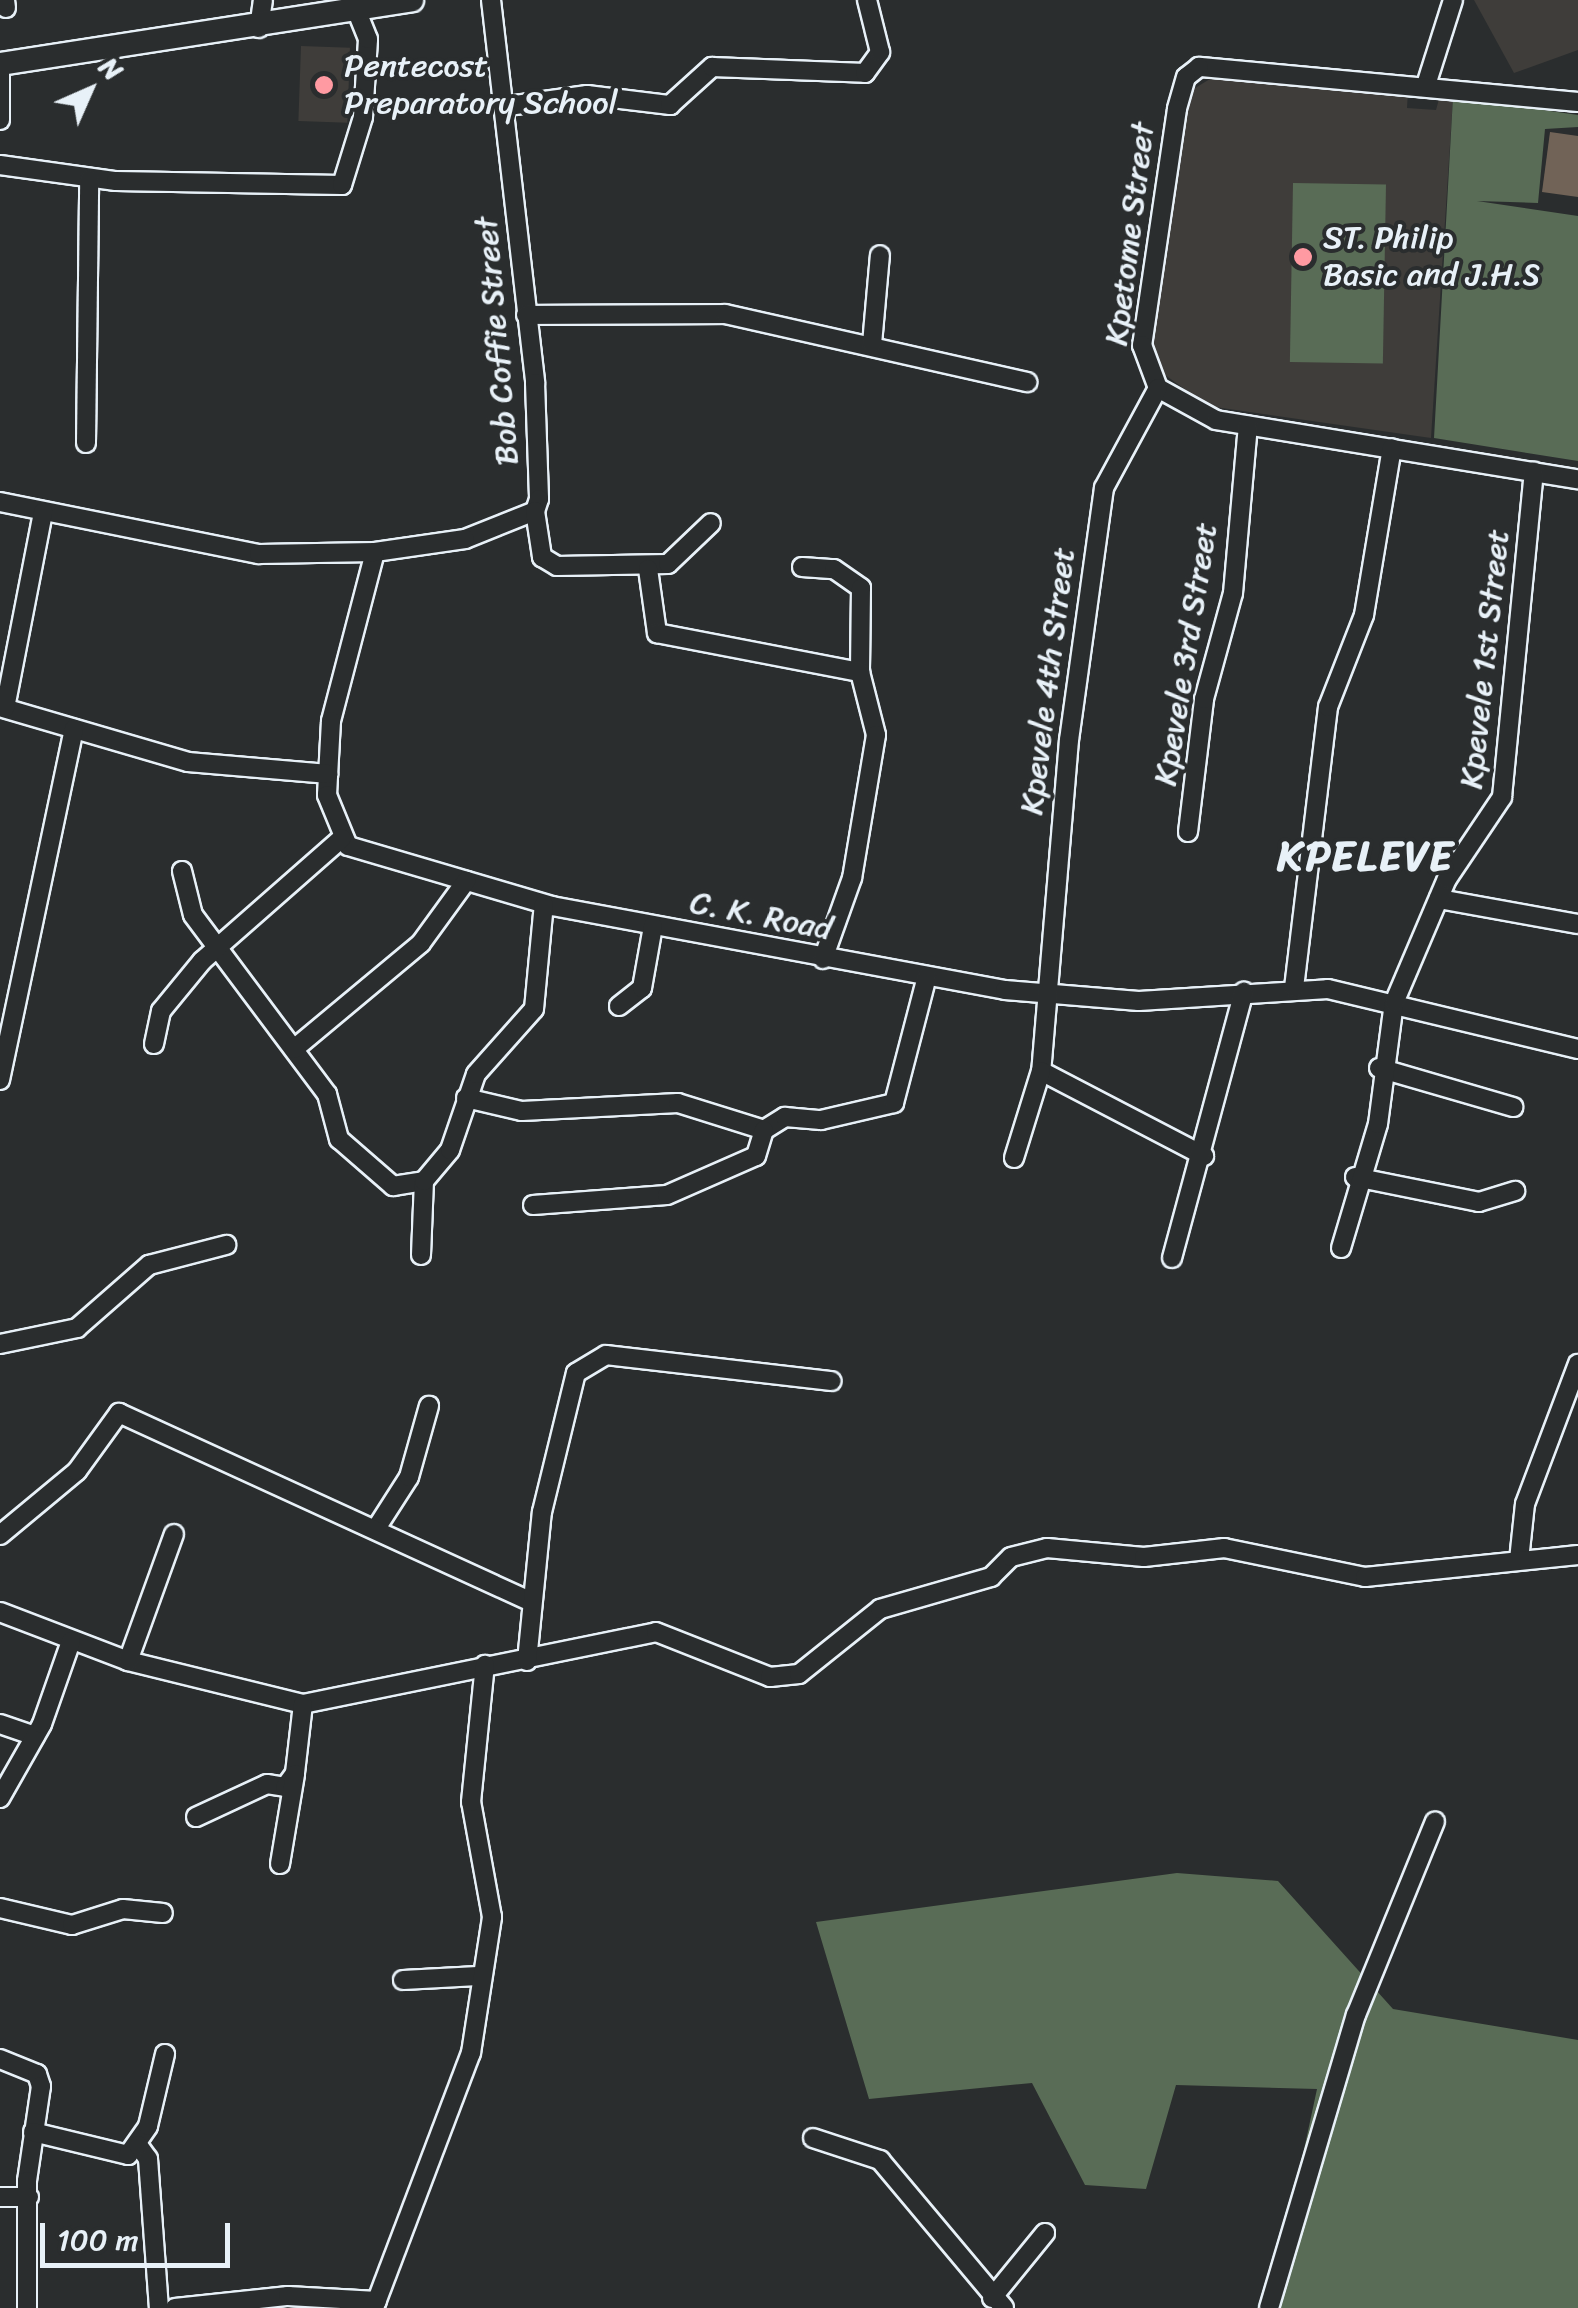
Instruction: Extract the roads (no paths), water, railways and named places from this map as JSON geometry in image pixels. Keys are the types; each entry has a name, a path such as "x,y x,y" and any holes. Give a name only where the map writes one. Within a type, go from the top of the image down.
{"main road":[{"path":"1,74 358,14 412,0"}],"street":[{"path":"259,28 263,0"},
{"name":"Bob Coffie Street","path":"0,502 260,554 375,552 454,542 535,512 526,315 508,106 492,0"},
{"path":"508,106 588,95 670,106 712,67 865,73 880,52 866,0"},
{"path":"1453,0 1427,82 1578,102"},
{"path":"0,165 88,179 342,186 363,117 368,39 358,14"},
{"name":"Kpetome Street","path":"1427,82 1208,65 1186,77 1142,345 1158,388 1185,409 1248,426 1578,479"},
{"path":"0,120 1,74"},
{"path":"86,443 95,274 88,179"},
{"path":"872,344 880,255"},
{"path":"526,315 725,314 872,344 925,364 1026,382"},
{"name":"Kpevele 4th Street","path":"1014,1158 1041,1071 1069,740 1104,488 1158,388"},
{"name":"Kpevele 3rd Street","path":"1188,832 1204,699 1233,593 1248,426"},
{"path":"1294,988 1328,707 1364,615 1392,448"},
{"name":"Kpevele 1st Street","path":"1341,1248 1355,1177 1378,1124 1379,1068 1394,1003 1439,898 1502,797 1534,472"},
{"path":"43,512 2,707 188,762 328,774"},
{"path":"535,512 546,563 648,569 673,562 711,524"},
{"path":"154,1044 162,1011 219,946 342,838 328,774 331,721 375,552"},
{"path":"802,567 834,569 861,588 860,672 873,757 852,878 823,959"},
{"path":"648,569 657,633 860,672"},
{"path":"0,1080 6,1002 74,729"},
{"name":"C. K. Road","path":"342,838 362,855 544,904 823,959 1048,996 1139,1001 1294,988 1394,1003 1578,1049"},
{"path":"182,871 190,910 328,1094 351,1153 394,1186 424,1181"},
{"path":"294,1049 420,943 466,881"},
{"path":"1439,898 1578,924"},
{"path":"421,1255 424,1181 450,1150 466,1098 534,1009 544,904"},
{"path":"618,1006 642,988 653,926"},
{"path":"533,1205 667,1195 756,1156 764,1130 785,1117 821,1120 897,1103 927,976"},
{"path":"1172,1258 1204,1156 1244,992"},
{"path":"1379,1068 1513,1106"},
{"path":"1041,1071 1204,1156"},
{"path":"466,1098 522,1111 547,1103 678,1104 764,1130"},
{"path":"1355,1177 1479,1202 1515,1191"},
{"path":"0,1344 77,1328 150,1265 226,1245"},
{"path":"527,1661 529,1601 566,1389 589,1362 606,1355 832,1381"},
{"path":"1519,1560 1525,1504 1578,1364"},
{"path":"377,1527 409,1477 429,1406"},
{"path":"0,1535 77,1471 120,1413 377,1527 440,1566 529,1601"},
{"path":"128,1660 174,1534"},
{"path":"0,1612 128,1660 303,1704 656,1632 770,1678 799,1674 880,1609 981,1580 1012,1557 1047,1548 1144,1556 1224,1548 1366,1578 1578,1555"},
{"path":"0,1798 36,1736 71,1641"},
{"path":"175,2308 288,2296 375,2304 470,2054 478,1976 492,1917 471,1802 485,1665"},
{"path":"280,1864 303,1704"},
{"path":"0,1724 36,1736"},
{"path":"196,1817 267,1784 285,1787 295,1773"},
{"path":"1269,2308 1356,2015 1435,1821"},
{"path":"0,1908 72,1925 122,1909 164,1913"},
{"path":"403,1980 478,1976"},
{"path":"33,2132 122,2156 138,2146 165,2054"},
{"path":"0,2059 37,2074 27,2308"},
{"path":"812,2138 880,2160 998,2303 1045,2233"},
{"path":"138,2146 148,2159 159,2308"},
{"path":"0,2197 29,2197"}],"place":[{"name":"Pentecost Preparatory School","path":"324,85"},
{"name":"ST. Philip Basic and J.H.S","path":"1303,257"}],"district":[{"name":"KPELEVE","path":"1366,856"}]}
